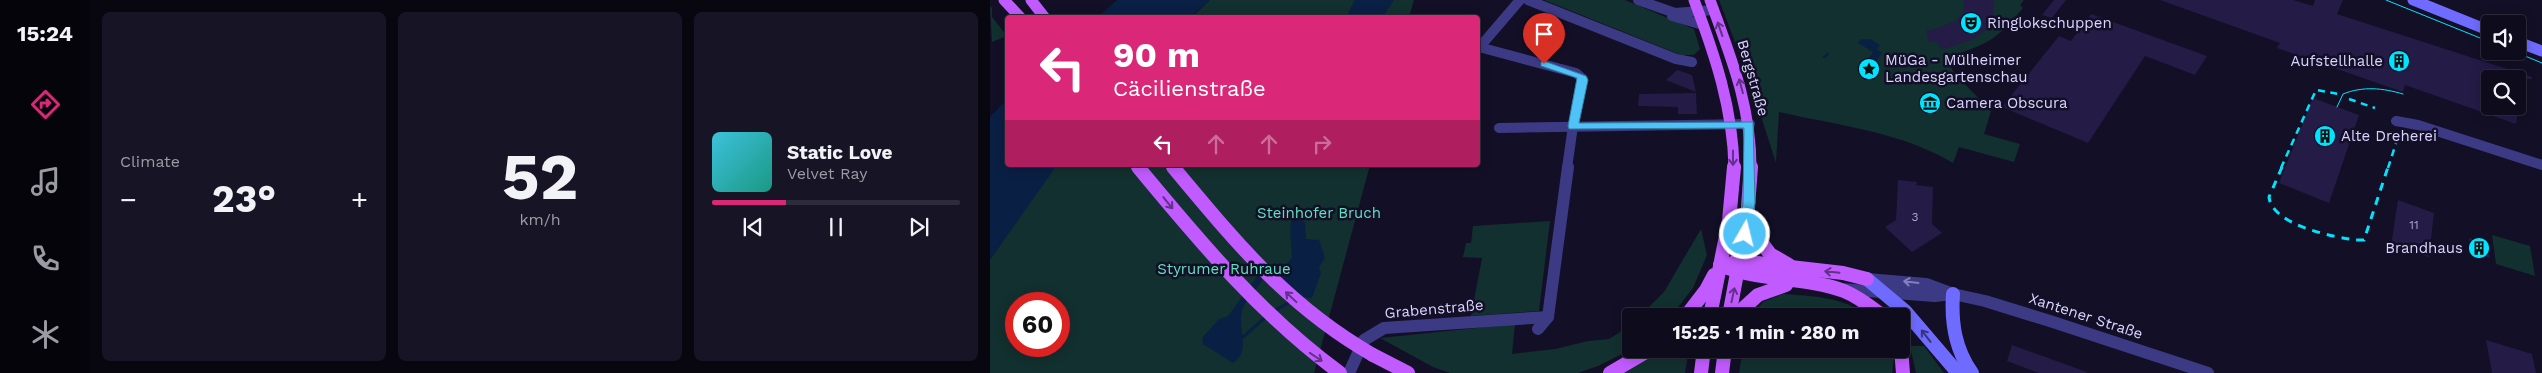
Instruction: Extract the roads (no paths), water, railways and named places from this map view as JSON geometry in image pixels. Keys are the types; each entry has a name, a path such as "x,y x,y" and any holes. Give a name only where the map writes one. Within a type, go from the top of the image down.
{"main road":[{"path":"1004,0 1018,15"},
{"path":"1031,0 1042,15"},
{"path":"1694,0 1719,74 1731,125 1732,192 1712,308"},
{"path":"2414,0 2481,27"},
{"name":"Bergstraße","path":"1712,5 1738,76 1750,124 1747,223 1731,308"},
{"path":"2526,45 2542,51"},
{"path":"1139,167 1216,262 1272,320 1306,350 1340,373"},
{"path":"1173,167 1263,271 1302,307 1337,334 1373,356 1408,373"},
{"path":"1747,223 1770,254 1796,268"},
{"path":"1720,265 1796,268 1843,273 1867,279 1888,292 1958,373"},
{"path":"1692,308 1706,290 1720,265"},
{"path":"1739,267 1794,283 1837,289 1864,300 1874,308"},
{"path":"1743,308 1753,297 1766,289 1794,283"},
{"path":"1953,294 1951,318 1955,339 1972,373"},
{"path":"1610,373 1636,358"},
{"path":"1701,373 1703,358"},
{"path":"1722,373 1724,358"},
{"path":"1902,358 1903,373"}],"street":[{"path":"1480,46 1520,0"},
{"path":"1528,0 1676,59 1692,62"},
{"path":"1638,0 1675,13 1699,12 1712,5"},
{"path":"1661,8 1668,15 1703,25"},
{"path":"1480,49 1581,76 1583,80 1573,126 1548,317 1538,329"},
{"path":"2396,121 2418,126 2542,165"},
{"path":"1499,128 1750,124"},
{"name":"Xantener Straße","path":"1867,279 1926,284 1953,294 2002,306 2208,373"},
{"name":"Xantener Straße","path":"1837,289 1935,296 1953,294"},
{"name":"Grabenstraße","path":"1349,373 1360,342 1372,332 1384,328 1548,317"}],"water":[{"path":"1117,0 1210,0 1193,15 1100,15"},
{"path":"1355,0 1394,0 1384,15 1348,15"},
{"path":"1861,39 1870,39 1880,45 1877,50 1882,52 1877,61 1872,63 1867,61 1873,52 1858,43"},
{"path":"1005,101 1005,167 1056,167 990,260 990,117"},
{"path":"1292,218 1305,222 1306,239 1319,240 1325,258 1319,267 1321,273 1312,298 1300,297 1279,277 1292,257 1290,229"},
{"path":"1264,267 1261,281 1244,305 1242,311 1242,352 1233,363 1203,344 1202,338 1219,319 1228,316"}],"waterway":[{"path":"1824,57 1828,54"},
{"path":"1274,311 1292,301"},
{"path":"1243,337 1267,316"}],"tram line":[{"path":"2386,0 2481,38"},
{"path":"2526,56 2542,63"},
{"path":"2337,107 2343,94 2350,91 2380,89 2403,94"}],"railway":[{"path":"2281,168 2316,90 2339,94"},
{"path":"2349,99 2375,108"},
{"path":"2388,168 2398,137"},
{"path":"2282,167 2269,197 2273,207 2281,215 2305,228 2356,240 2364,240 2388,167"}],"place":[{"name":"Ringlokschuppen","path":"1971,23"},
{"name":"Aufstellhalle","path":"2399,61"},
{"name":"MüGa - Mülheimer Landesgartenschau","path":"1869,69"},
{"name":"Camera Obscura","path":"1930,103"},
{"name":"Alte Dreherei","path":"2325,136"},
{"name":"Brandhaus","path":"2479,248"}],"park label":[{"name":"Steinhofer Bruch","path":"1319,213"},
{"name":"Styrumer Ruhraue","path":"1224,269"}]}
